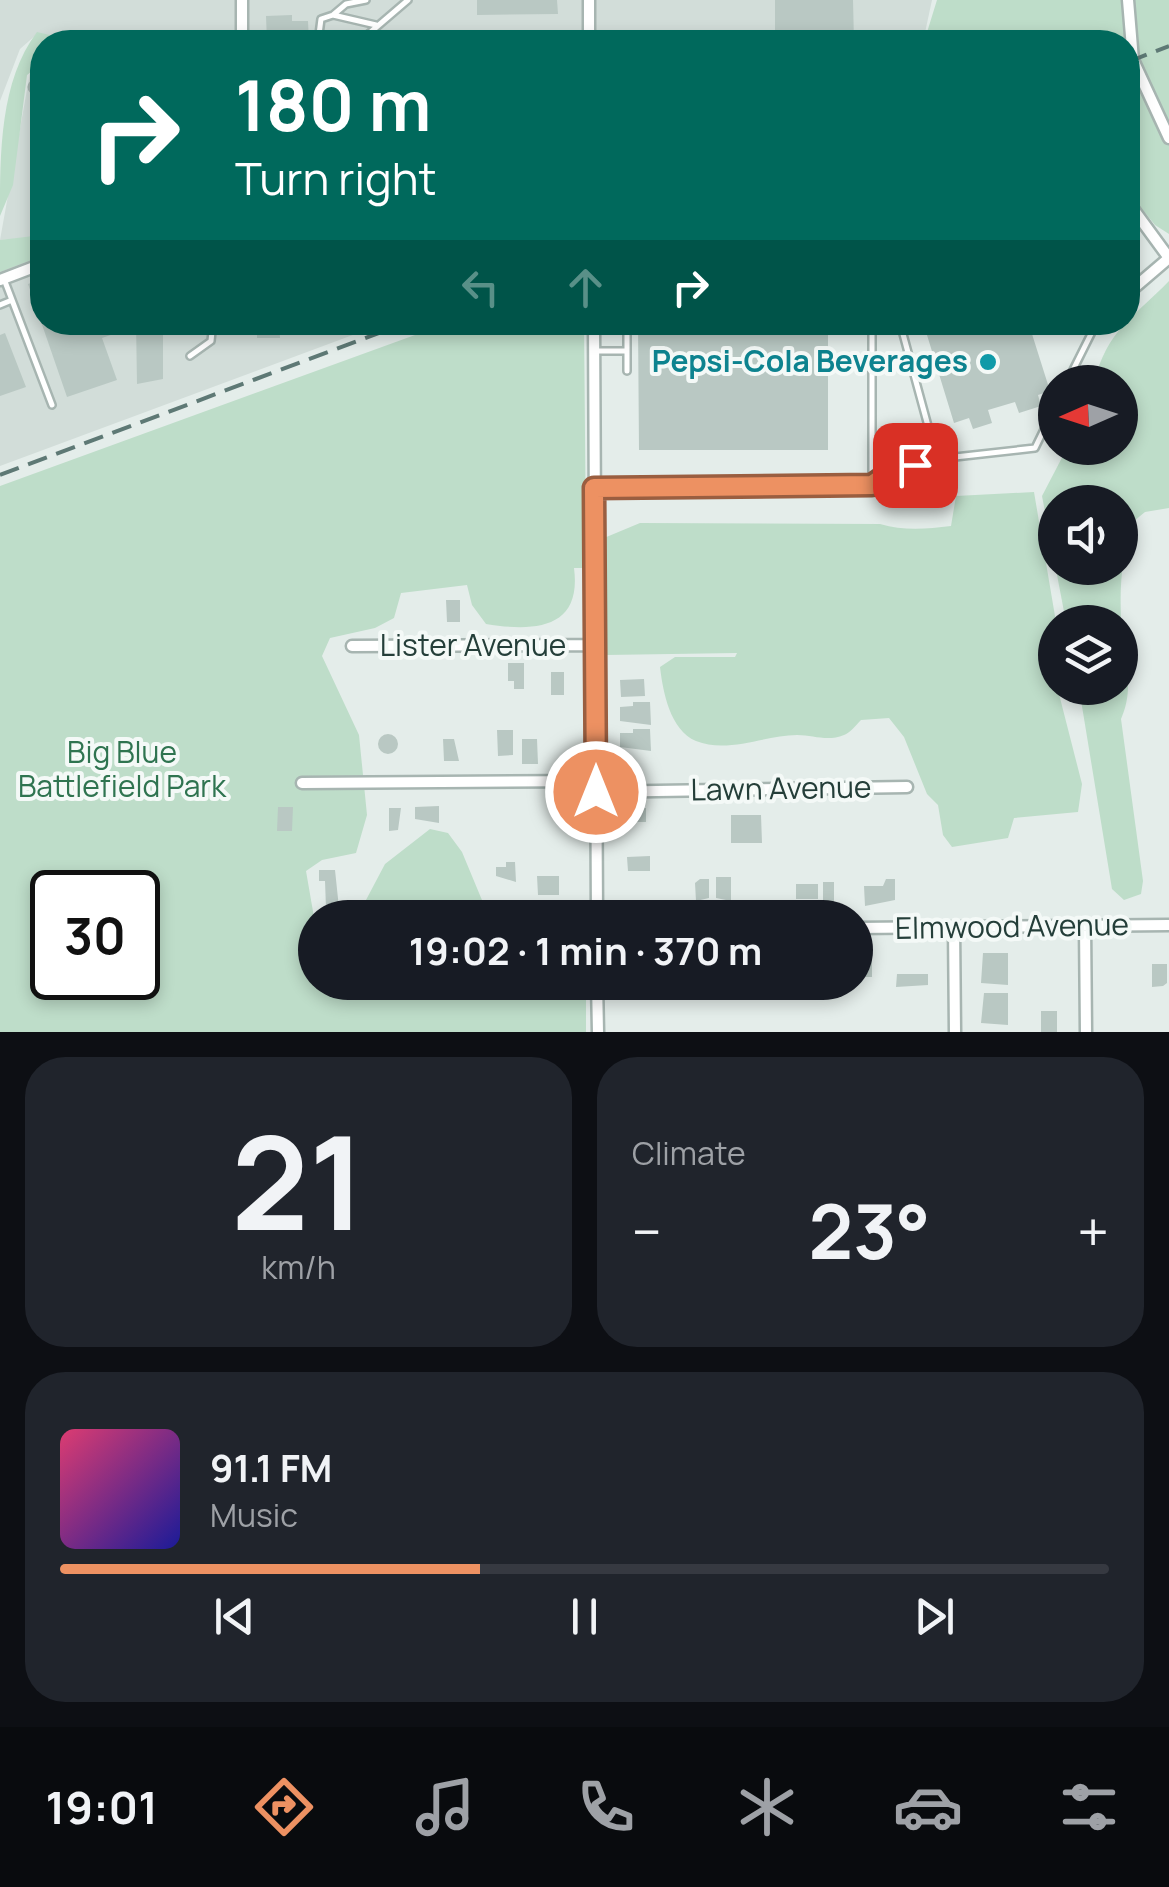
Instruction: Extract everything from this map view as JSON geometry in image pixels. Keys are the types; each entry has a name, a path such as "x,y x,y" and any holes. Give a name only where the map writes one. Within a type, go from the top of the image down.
{"street":[{"path":"242,0 242,30"},
{"path":"589,0 589,30"},
{"path":"1128,0 1130,30"},
{"path":"1140,75 1169,138"},
{"path":"1140,218 1169,258 1140,283"},
{"path":"2,279 30,268"},
{"path":"594,335 597,900"},
{"name":"Lister Avenue","path":"352,646 594,645"},
{"name":"Lawn Avenue","path":"302,783 907,787"},
{"path":"1085,925 1086,1032"},
{"name":"Elmwood Avenue","path":"873,928 1169,925"},
{"path":"954,927 955,1032"},
{"path":"597,1000 598,1032"}],"lane":[{"path":"318,30 346,4 366,0"},
{"path":"371,30 408,0"},
{"path":"333,15 376,25"},
{"path":"2,279 52,404"},
{"path":"0,305 12,300"},
{"path":"190,356 211,341 212,335"},
{"path":"627,335 627,372"},
{"path":"872,335 872,485"},
{"path":"903,335 937,459"},
{"path":"1076,365 1090,335"},
{"path":"594,351 627,351"},
{"path":"594,488 872,485 892,471 937,459 1034,448 1038,440"}],"shaded area":[{"path":"0,0 932,0 926,30 30,30 30,40 20,49 0,101"},
{"path":"30,73 30,239 0,240"},
{"path":"30,250 30,335 353,335 0,466 0,263"}],"green space":[{"path":"937,0 1169,0 1169,234 1155,225 1140,207 1140,30 928,30"},
{"path":"30,43 30,73 13,185 0,216 5,118"},
{"path":"30,236 30,261 0,272 0,240"},
{"path":"1169,281 1169,508 1145,512 1138,518 1138,485 1048,485 1058,465 1138,465 1138,365 1100,365 1116,335 1140,335 1140,308"},
{"name":"Big Blue Battlefield Park","path":"415,335 584,335 586,544 604,544 604,538 640,523 880,524 915,529 951,526 956,496 1034,492 1038,585 1050,585 1053,605 1038,605 1038,705 1062,705 1082,784 1078,812 1014,818 1008,838 952,847 943,835 938,805 927,794 904,737 889,718 861,720 846,734 832,738 797,735 721,746 687,736 674,719 660,667 675,657 735,657 737,653 606,655 585,633 585,568 574,568 575,588 563,615 537,626 486,624 472,605 467,585 401,593 394,618 375,628 330,638 322,656 359,735 367,815 356,853 322,860 306,871 311,900 298,900 298,1000 586,1000 586,1032 0,1032 0,486"},
{"path":"1059,585 1121,585 1121,605 1063,605"},
{"path":"1082,705 1125,705 1121,719 1143,881 1141,894 1124,900 1112,889"},
{"path":"430,829 448,833 462,852 482,900 366,900 385,864"}],"building":[{"path":"477,0 557,0 558,14 477,15"},
{"path":"775,0 853,0 854,30 775,30"},
{"path":"292,15 292,21 308,21 308,30 267,30 266,16"},
{"path":"5,333 26,387 0,396 0,335"},
{"path":"46,335 111,335 102,338 117,380 67,397"},
{"path":"136,335 163,335 163,379 137,384"},
{"path":"257,335 280,335 280,338"},
{"path":"638,335 828,335 828,450 639,450"},
{"name":"Pepsi-Cola Beverages","path":"927,335 1032,335 1042,365 1038,365 1038,407 1019,413 1015,402 988,410 992,423 973,429 969,418 954,423"},
{"path":"446,600 460,600 460,622 447,622"},
{"path":"508,663 524,663 524,689 514,689 514,681 508,681"},
{"path":"551,672 564,672 564,695 551,695"},
{"path":"644,679 645,696 621,697 620,680"},
{"path":"633,702 650,702 651,725 620,721 620,707 633,706"},
{"path":"633,729 650,729 651,751 620,747 620,733 633,733"},
{"path":"497,730 513,730 513,755 498,756"},
{"path":"388,734 398,744 388,754 378,744"},
{"path":"443,739 454,739 459,761 444,761"},
{"path":"522,739 537,739 538,764 522,764"},
{"path":"558,802 573,802 573,826 559,827"},
{"path":"439,806 439,823 415,819 415,807"},
{"path":"278,807 293,807 292,831 277,831"},
{"path":"389,808 401,808 398,830 389,831"},
{"path":"625,808 646,808 646,822 623,822"},
{"path":"731,815 761,815 762,843 731,843"},
{"path":"650,856 650,871 628,871 627,857"},
{"path":"506,862 515,862 516,882 496,876 496,867 506,867"},
{"path":"319,870 335,870 338,900 326,900 325,881 319,881"},
{"path":"537,876 559,876 559,895 538,895"},
{"path":"716,877 731,877 731,900 716,898"},
{"path":"709,879 709,898 696,900 695,883"},
{"path":"886,879 895,879 895,900 873,904 873,900 865,900 864,886 883,886"},
{"path":"823,882 834,882 834,900 823,900"},
{"path":"796,884 818,884 818,899 796,899"},
{"path":"983,953 1008,953 1008,985 981,983"},
{"path":"1152,964 1167,964 1167,983 1163,986 1152,987"},
{"path":"897,974 928,974 928,985 896,987"},
{"path":"984,993 1008,993 1008,1025 981,1023"},
{"path":"1041,1011 1057,1011 1057,1032 1041,1032"}],"railway":[{"path":"1140,57 1169,46"},
{"path":"0,475 373,335"}],"place":[{"name":"Pepsi-Cola Beverages","path":"988,362"}],"route":[{"path":"596,792 594,488 872,485 892,471 915,465"}]}
